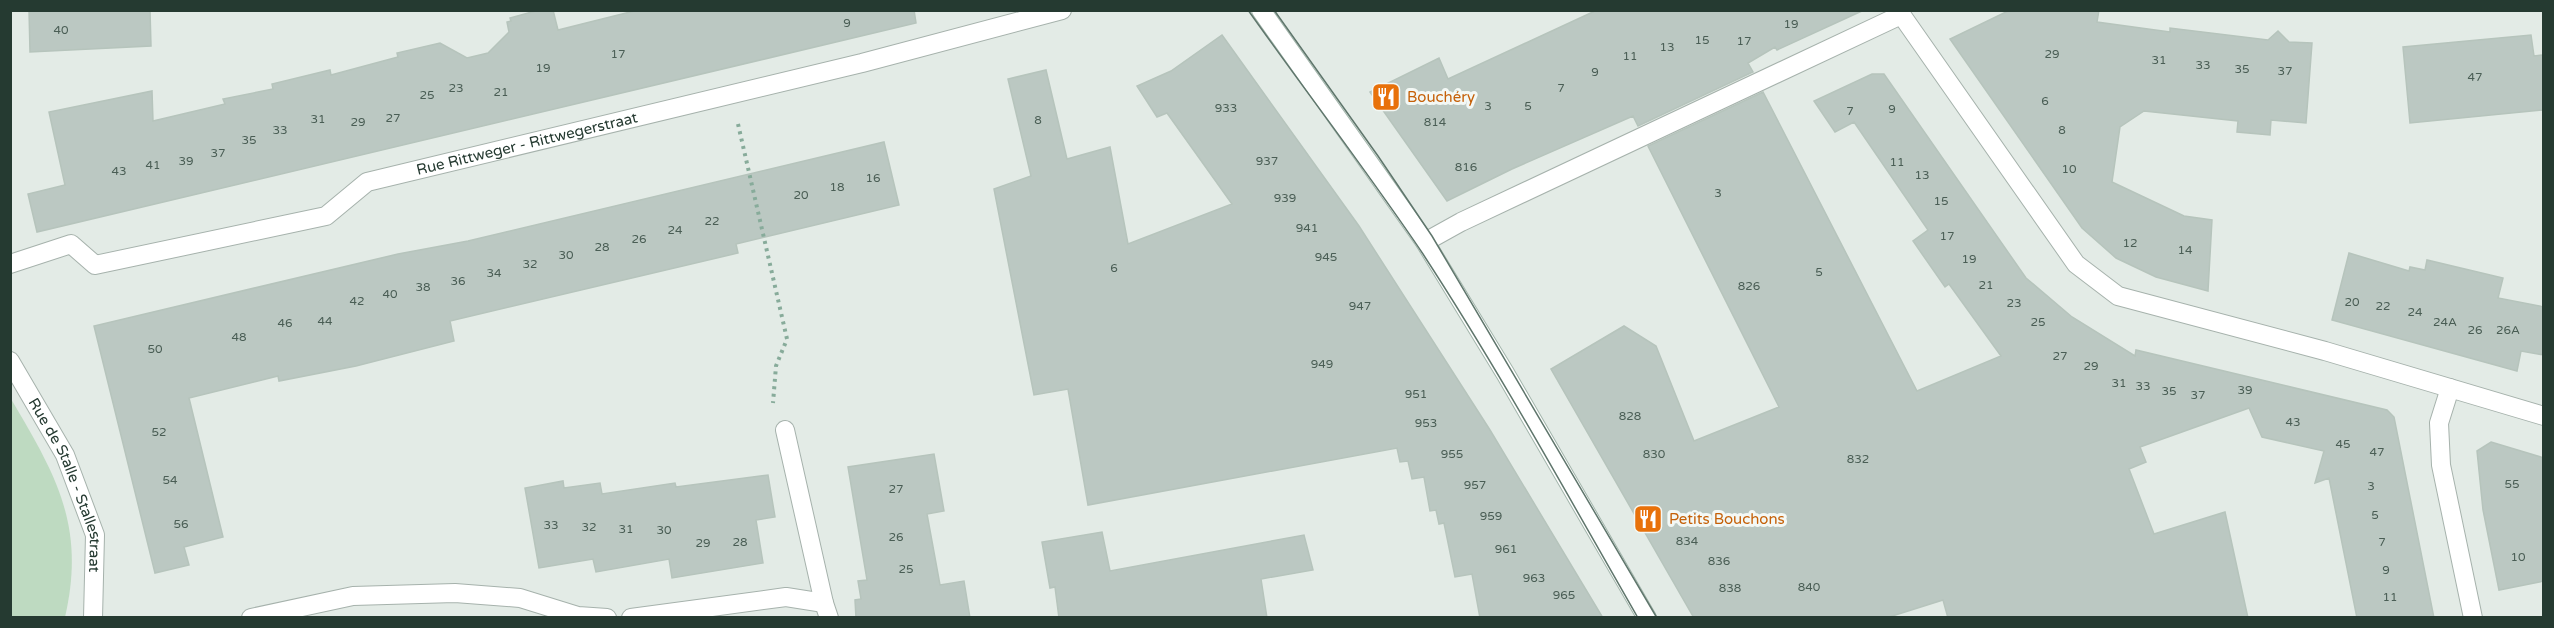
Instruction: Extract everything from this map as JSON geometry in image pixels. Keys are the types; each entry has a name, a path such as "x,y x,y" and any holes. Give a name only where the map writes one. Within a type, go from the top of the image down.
{"street":[{"name":"Rue Rittweger - Rittwegerstraat","path":"10,264 71,244 95,265 326,216 367,182 732,94 1062,10"},
{"path":"1261,10 1425,242 1511,383 1647,618"},
{"path":"1425,242 1461,222 1900,13 2076,264 2118,296 2325,351 2544,416"},
{"name":"Rue de Stalle - Stallestraat","path":"10,361 64,455 94,535 93,618"},
{"path":"2450,388 2439,423 2441,465 2473,618"},
{"path":"785,430 826,610"},
{"path":"251,618 353,596 455,593 520,598 578,616 607,618"},
{"path":"631,618 716,612 786,597 826,610"}],"path":[{"path":"732,94 787,339 776,366 771,422 785,430"}],"green space":[{"path":"11,399 41,452 63,502 72,555 71,585 65,617 11,617"}],"building":[{"path":"29,10 150,10 151,46 30,52"},
{"path":"539,10 553,10 558,30 638,10 914,10 916,23 37,232 28,194 65,185 49,112 152,91 153,121 225,104 223,99 273,89 272,84 330,70 331,75 398,57 397,53 440,43 467,58 488,53 509,32 507,22 511,21 510,18"},
{"path":"1597,10 1864,10 1777,50 1775,47 1748,63 1753,72 1638,126 1633,116 1512,169 1447,201 1370,92 1439,58 1448,79"},
{"path":"2010,10 2099,10 2097,22 2170,32 2170,28 2268,40 2278,31 2289,42 2312,43 2306,123 2271,120 2270,135 2237,132 2238,121 2144,111 2120,127 2112,182 2184,216 2212,220 2208,291 2156,277 2116,258 2082,228 1950,39"},
{"path":"1222,35 1359,226 1490,430 1603,618 1480,618 1472,574 1455,577 1444,523 1439,524 1436,510 1430,511 1424,477 1412,479 1408,461 1400,462 1397,448 1088,505 1068,389 1034,395 994,189 1031,176 1008,79 1046,70 1067,159 1110,147 1128,244 1232,204 1167,113 1157,117 1137,86 1171,71"},
{"path":"2531,35 2534,56 2543,55 2543,110 2410,123 2403,47"},
{"path":"1872,74 1884,74 2026,278 2072,317 2135,356 2136,350 2387,410 2394,417 2434,618 2357,618 2329,478 2315,483 2324,451 2262,437 2249,408 2140,447 2146,462 2129,469 2154,534 2225,512 2248,618 1948,618 1943,600 1886,618 1694,618 1551,369 1624,326 1656,346 1694,441 1779,407 1648,146 1763,92 1917,391 2001,356 1949,284 1945,287 1913,241 1928,230 1854,122 1835,132 1814,101"},
{"path":"884,142 899,205 736,244 738,253 450,321 454,341 356,366 279,381 278,376 189,398 223,537 184,547 189,565 155,573 94,326 398,254 468,241"},
{"path":"2349,253 2409,271 2410,267 2425,270 2427,260 2503,278 2498,298 2544,307 2544,355 2521,351 2517,371 2332,320"},
{"path":"2491,442 2544,458 2544,581 2499,590 2483,510 2477,451"},
{"path":"934,454 944,511 927,514 940,585 964,581 970,618 856,618 855,600 861,599 858,581 867,580 848,467"},
{"path":"768,475 775,517 756,520 763,563 672,578 669,559 596,572 593,559 539,568 525,488 563,481 564,488 600,483 602,494 675,483 676,487"},
{"path":"1102,532 1110,571 1304,535 1313,570 1261,579 1267,618 1059,618 1055,587 1050,588 1042,542"}],"tram line":[{"path":"1248,10 1423,254 1560,480 1638,618"},
{"path":"1274,10 1432,236 1657,618"}],"place":[{"name":"Bouchéry","path":"1386,97"},
{"name":"Petits Bouchons","path":"1648,519"}]}
